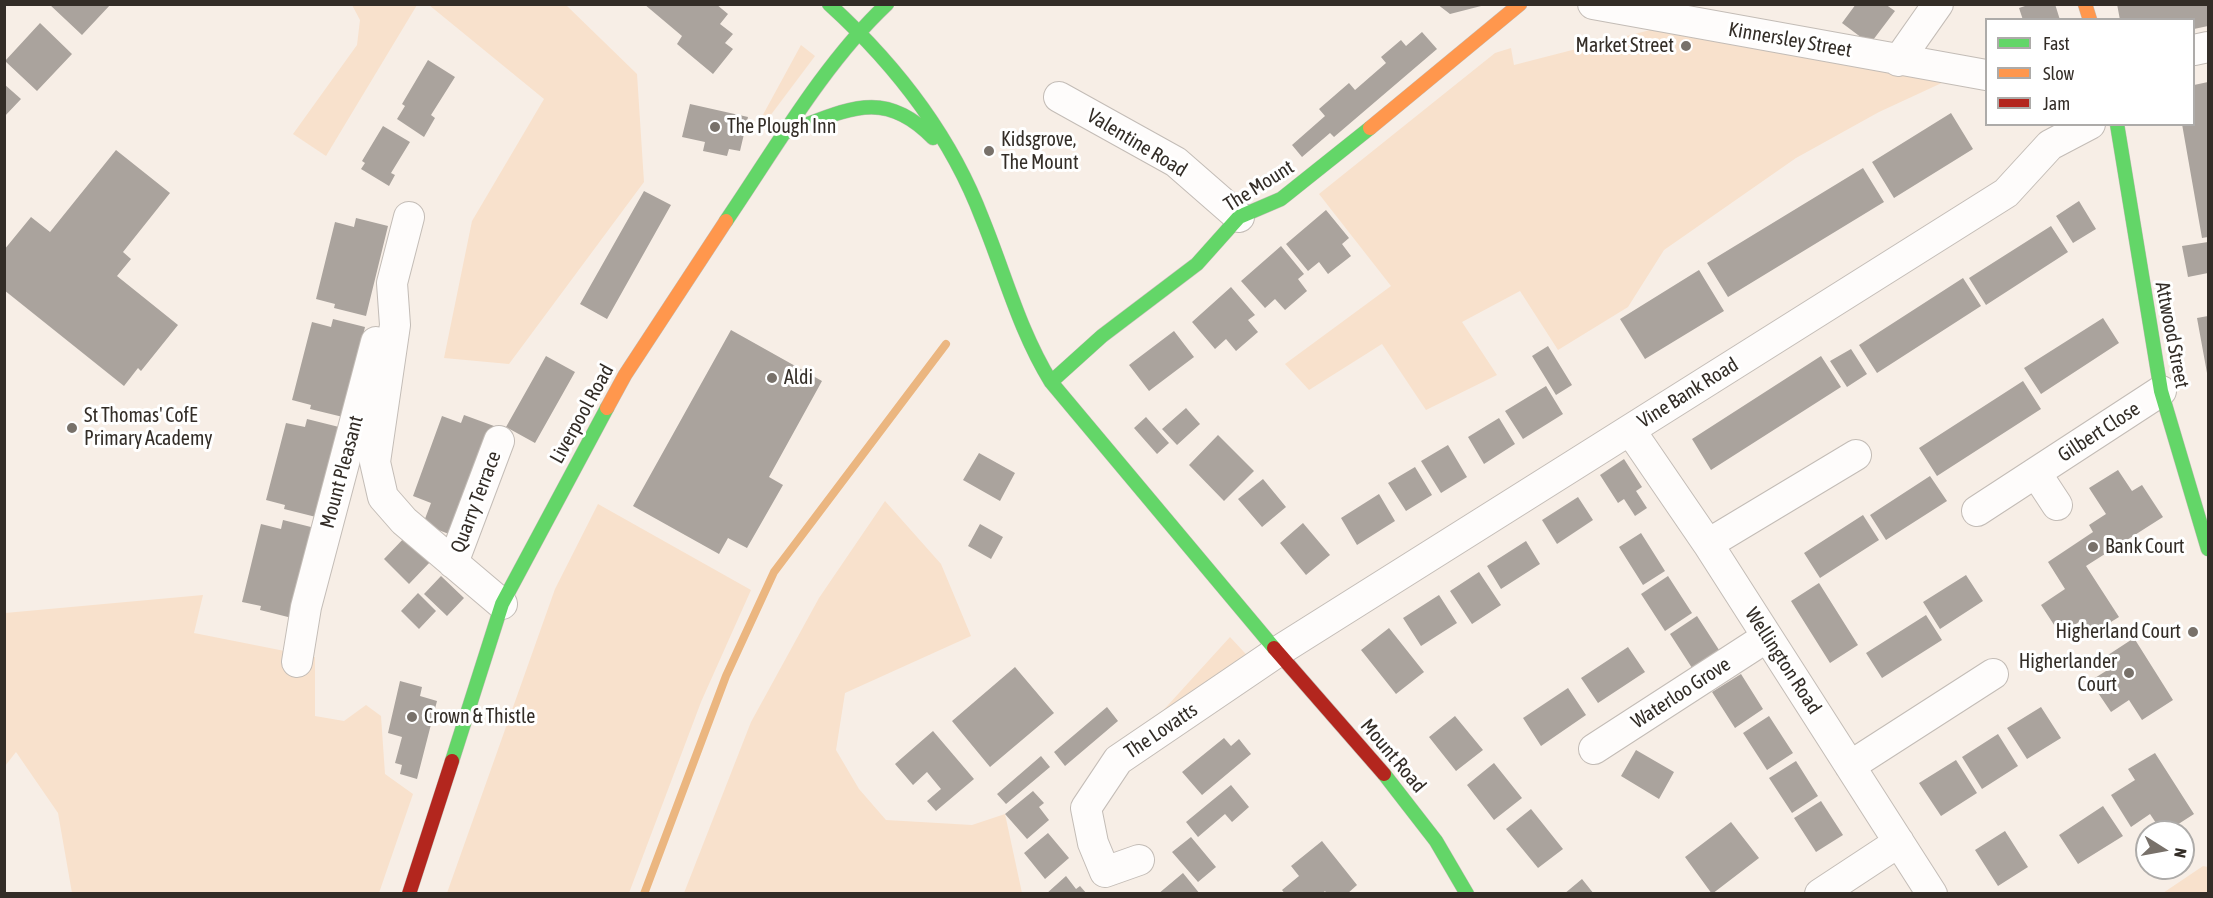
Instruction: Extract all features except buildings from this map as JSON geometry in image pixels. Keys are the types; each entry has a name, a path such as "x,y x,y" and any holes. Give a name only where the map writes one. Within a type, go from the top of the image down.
{"street":[{"path":"830,4 859,30 909,85 950,154 972,193 1020,323 1051,382 1277,652"},
{"name":"Liverpool Road","path":"409,894 502,604 625,375 787,132 859,30 887,4"},
{"name":"The Mount","path":"1051,382 1102,336 1197,264 1239,217 1281,199 1520,4"},
{"name":"Kinnersley Street","path":"1593,4 1985,75"},
{"path":"1898,60 1938,4"},
{"name":"Valentine Road","path":"1059,97 1176,162 1239,217"},
{"path":"787,132 836,116 880,106 909,116 950,154"},
{"name":"Vine Bank Road","path":"1277,652 2006,193 2050,145 2086,126"},
{"name":"Attwood Street","path":"2117,126 2161,390 2208,549"},
{"name":"Mount Pleasant","path":"297,662 306,607 409,217"},
{"name":"Mount Pleasant","path":"392,284 395,326 375,462 383,497 404,521 502,604"},
{"name":"Gilbert Close","path":"1977,512 2161,390"},
{"name":"Wellington Road","path":"1630,430 1708,544 1932,894"},
{"name":"Quarry Terrace","path":"453,563 499,441"},
{"path":"1708,544 1856,454"},
{"name":"Gilbert Close","path":"2036,473 2057,505"},
{"name":"Waterloo Grove","path":"1594,749 1767,637"},
{"name":"The Lovatts","path":"1139,860 1106,872 1093,843 1086,808 1118,760 1277,652"},
{"name":"Mount Road","path":"1277,652 1390,779 1449,857 1467,894"},
{"path":"1850,766 1993,674"},
{"path":"1820,894 1899,842"}],"shaded area":[{"path":"352,5 417,5 326,156 293,134 357,45 360,20"},
{"path":"429,5 566,5 637,74 644,182 509,364 444,358 472,221 544,99"},
{"path":"1654,29 1946,81 1879,112 1796,158 1664,250 1628,307 1558,350 1520,291 1462,322 1497,375 1426,410 1382,344 1309,390 1285,364 1391,286 1319,194 1495,53 1511,48 1514,65"},
{"path":"801,45 815,56 764,124 759,122"},
{"path":"885,501 941,564 971,636 845,693 836,750 859,789 886,820 972,825 1005,814 1022,893 684,893 751,722 819,598"},
{"path":"598,504 751,590 701,702 629,893 447,893 555,589"},
{"path":"203,595 194,633 315,657 315,716 344,721 366,705 381,716 385,774 413,794 379,893 72,893 58,813 16,752 5,766 5,613"},
{"path":"1230,637 1257,666 1118,760"},
{"path":"2203,866 2208,867 2208,893 2163,893 2182,880 2195,880 2195,871"}],"waterway":[{"path":"644,894 726,676 774,572 946,344"}],"traffic: fast":[{"path":"829,4 898,76 937,129 969,187 1021,322 1051,382 1274,648"},
{"path":"726,221 821,80 864,27 887,4"},
{"path":"787,132 846,111 880,108 897,112 915,122 933,138"},
{"path":"2117,126 2161,391 2208,549"},
{"path":"1051,382 1102,336 1197,264 1239,217 1281,199 1370,128"},
{"path":"452,761 502,604 607,408"},
{"path":"1384,774 1436,841 1467,894"}],"traffic: slow":[{"path":"1370,128 1520,4"},
{"path":"2085,4 2089,18"},
{"path":"607,408 625,375 726,221"}],"traffic: jam":[{"path":"1274,648 1384,774"},
{"path":"409,894 452,761"}],"place":[{"name":"Market Street","path":"1686,46"},
{"name":"The Plough Inn","path":"715,127"},
{"name":"Kidsgrove, The Mount","path":"989,151"},
{"name":"Aldi","path":"772,378"},
{"name":"St Thomas' CofE Primary Academy","path":"72,428"},
{"name":"Bank Court","path":"2093,547"},
{"name":"Higherland Court","path":"2193,632"},
{"name":"Higherlander Court","path":"2129,673"},
{"name":"Crown & Thistle","path":"412,717"}]}
